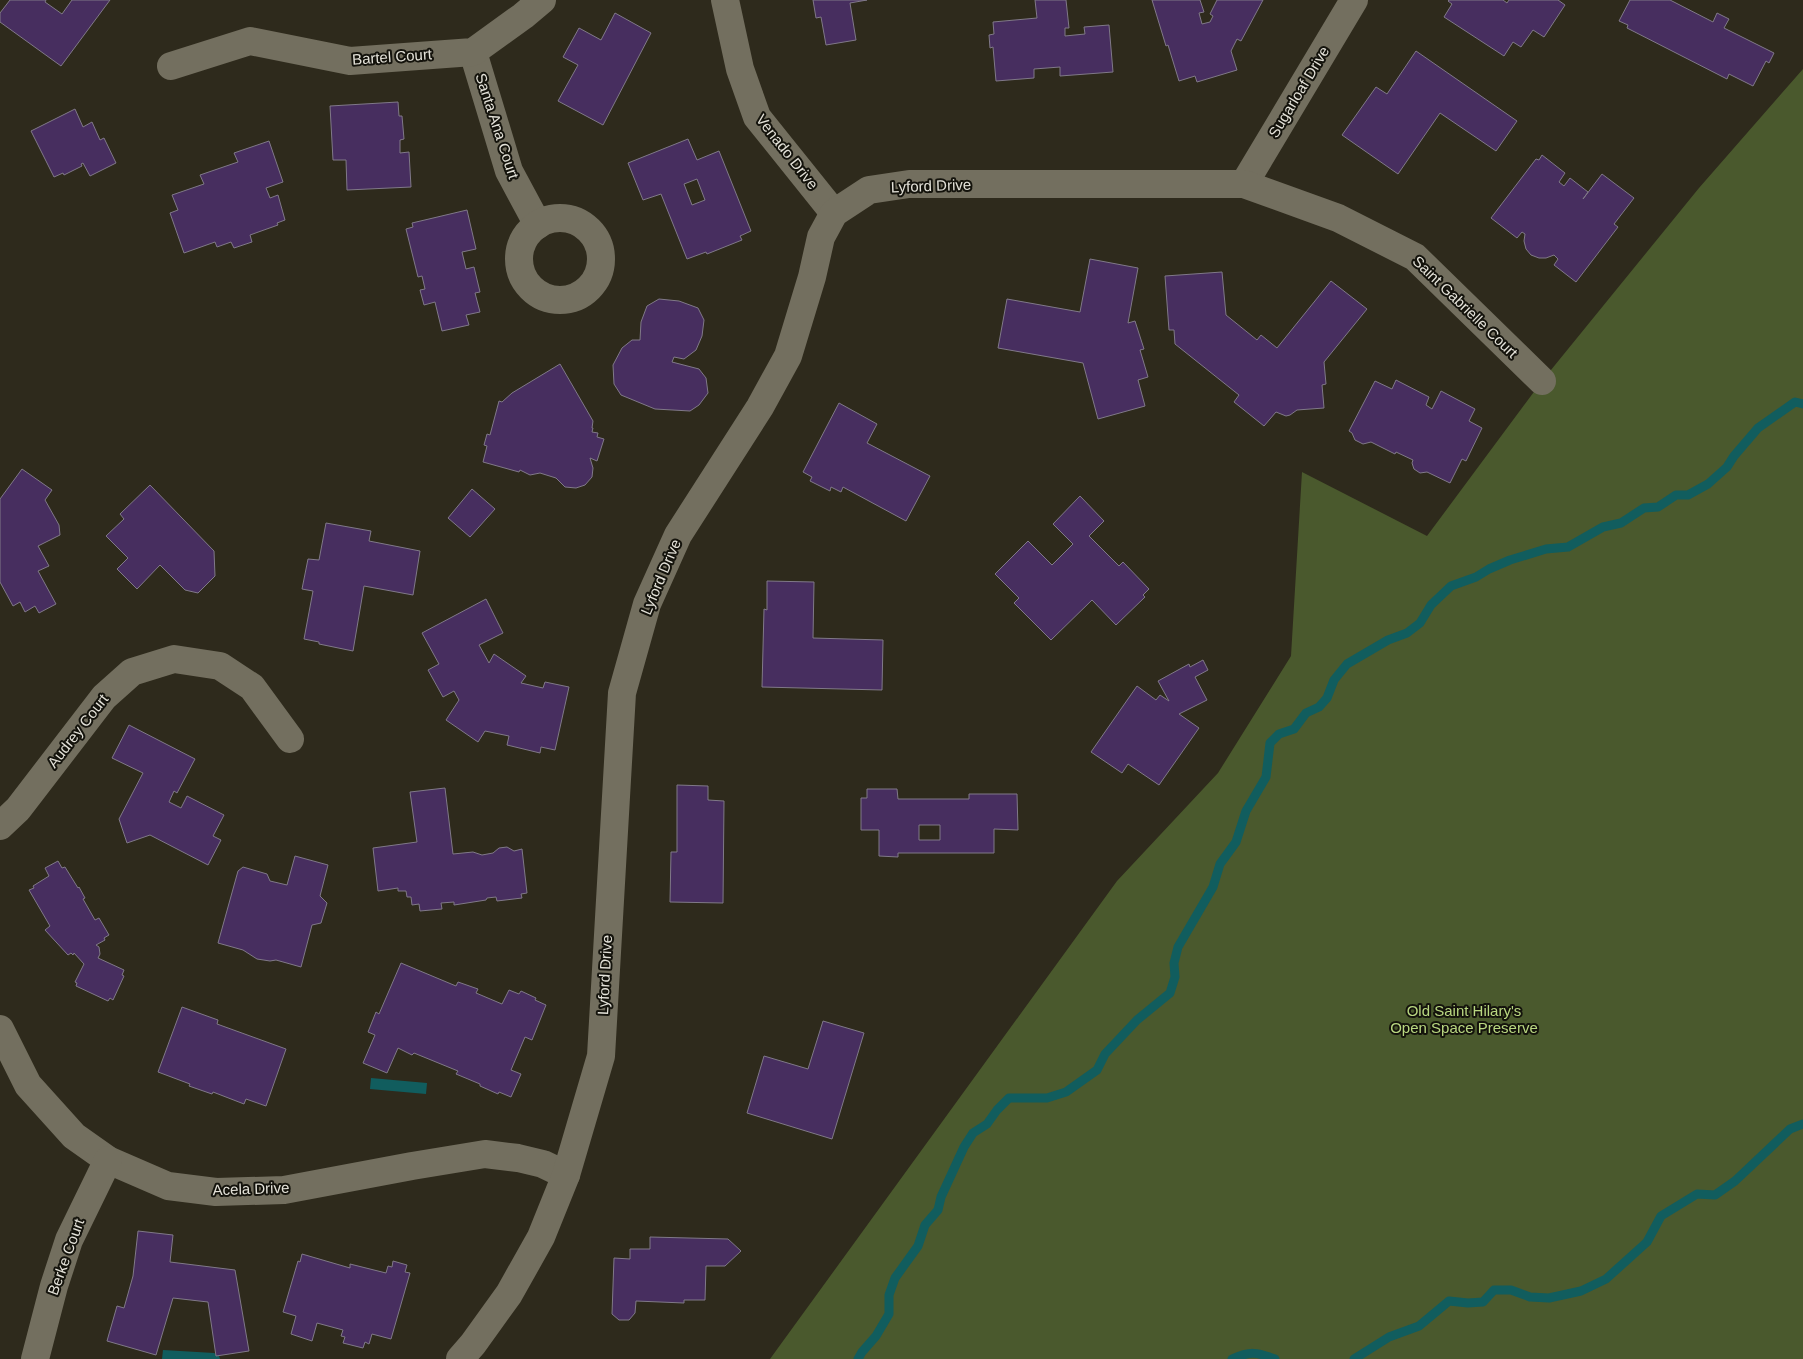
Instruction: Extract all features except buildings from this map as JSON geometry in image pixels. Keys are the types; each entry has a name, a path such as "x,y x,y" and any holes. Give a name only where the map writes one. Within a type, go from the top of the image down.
{"street":[{"path":"473,52 542,0"},
{"name":"Venado Drive","path":"725,0 740,69 757,117 834,213"},
{"name":"Sugarloaf Drive","path":"1244,184 1354,0"},
{"name":"Bartel Court","path":"171,66 250,41 350,61 473,52"},
{"name":"Santa Ana Court","path":"473,52 509,171 538,225"},
{"name":"Lyford Drive","path":"460,1359 509,1294 549,1219 566,1175 601,1056 622,693 647,604 678,535 760,407 788,356 812,278 821,237 834,213 869,190 909,184 1244,184"},
{"name":"Saint Gabrielle Court","path":"1244,184 1338,218 1415,257 1542,381"},
{"name":"Audrey Court","path":"0,826 18,809 104,696 132,672 166,661 174,659 220,666 252,687 290,738"},
{"name":"Acela Drive","path":"0,1029 28,1085 74,1136 108,1160 168,1186 216,1192 284,1190 485,1154 518,1158 542,1164 566,1175"},
{"name":"Berke Court","path":"35,1359 54,1286 69,1240 108,1160"}],"green space":[{"name":"Old Saint Hilary's Open Space Preserve","path":"1803,69 1803,1359 770,1359 1117,881 1218,773 1291,656 1302,472 1427,536 1542,381 1699,188"}],"water":[{"path":"371,1078 427,1083 426,1094 370,1089"},
{"path":"163,1350 214,1353 220,1359 162,1359"}],"waterway":[{"path":"858,1359 876,1336 889,1314 889,1295 895,1278 918,1246 925,1225 938,1210 941,1197 964,1147 973,1133 987,1124 1009,1098 1047,1098 1066,1092 1097,1070 1105,1054 1137,1020 1170,993 1175,977 1174,963 1178,947 1213,887 1220,864 1236,842 1246,811 1266,777 1270,743 1279,734 1294,729 1306,713 1319,707 1327,698 1334,680 1347,664 1388,640 1407,633 1420,623 1431,605 1451,586 1476,577 1510,560 1546,549 1568,547 1603,527 1621,523 1644,508 1658,507 1676,495 1688,495 1708,484 1727,467 1758,428 1795,402 1803,404"},
{"path":"1354,1359 1389,1337 1419,1326 1449,1301 1483,1302 1494,1290 1511,1290 1530,1297 1549,1298 1581,1291 1606,1279 1647,1242 1661,1216 1697,1194 1715,1195 1735,1181 1790,1129 1803,1124"},
{"path":"1232,1359 1254,1353 1275,1359"}]}
